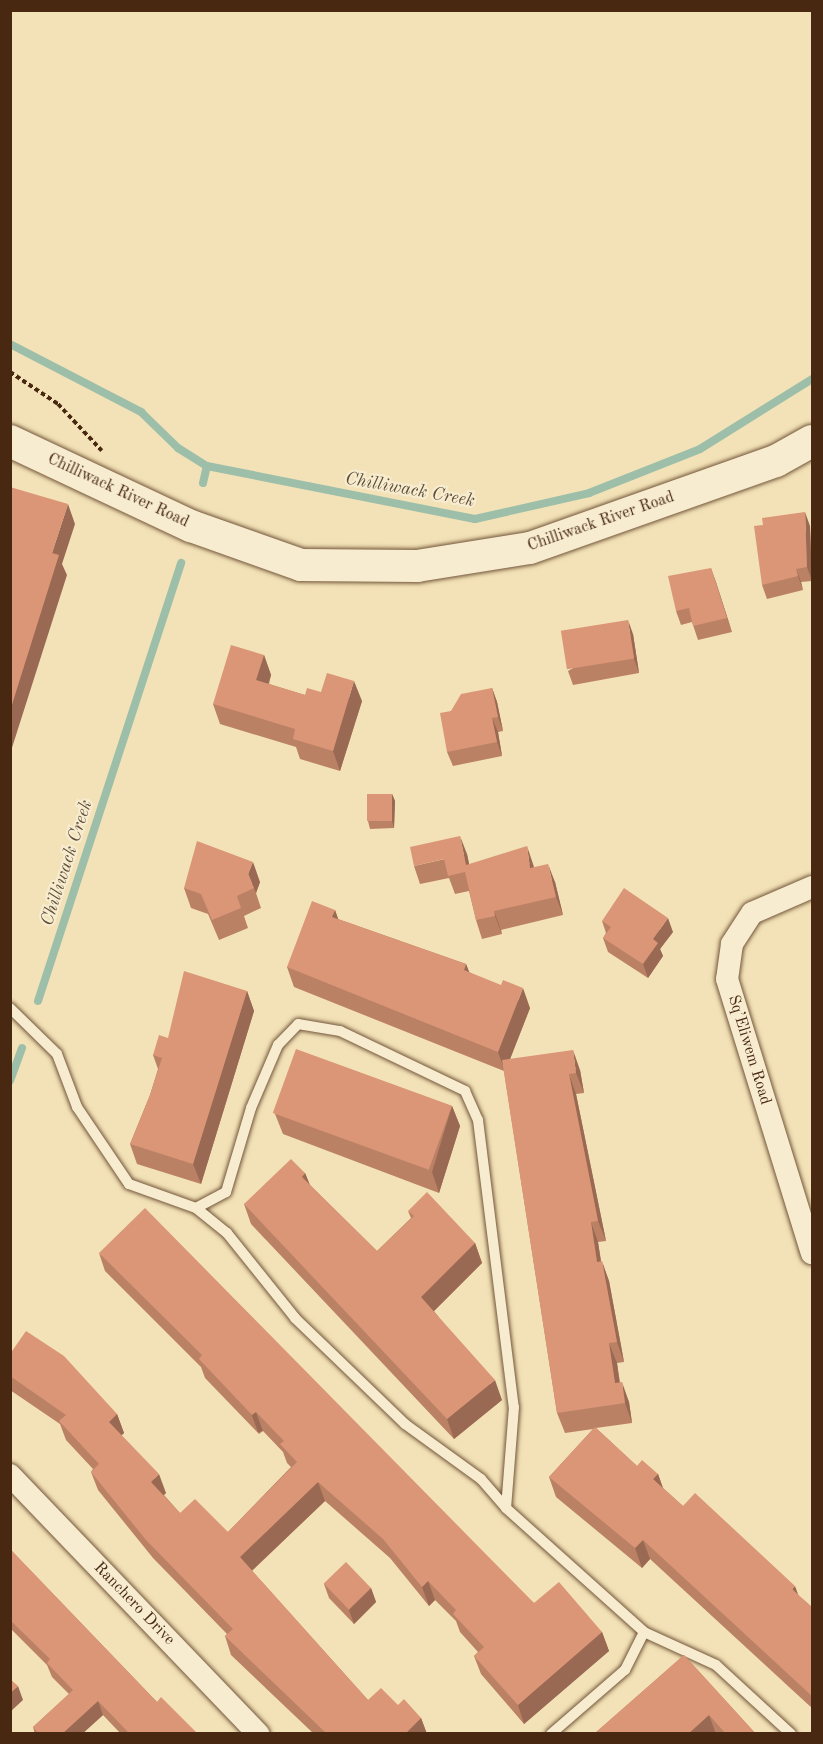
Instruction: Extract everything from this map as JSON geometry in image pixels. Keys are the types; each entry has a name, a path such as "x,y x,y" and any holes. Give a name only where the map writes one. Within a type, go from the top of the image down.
{"main road":[{"name":"Chilliwack River Road","path":"10,441 191,526 301,565 417,566 530,548 776,461 813,441"}],"street":[{"name":"Sq’Eliwem Road","path":"813,887 752,913 732,944 727,979 813,1253"},
{"name":"Ranchero Drive","path":"10,1475 258,1734"}],"lane":[{"path":"10,1008 57,1054 77,1107 129,1184 196,1208 227,1233 295,1318 437,1452 482,1479 506,1508 644,1632 716,1665 791,1734"},
{"path":"196,1208 226,1192 251,1108 278,1045 298,1024 340,1031 465,1091 478,1120 514,1407 506,1508"},
{"path":"551,1734 625,1670 644,1632"}],"path":[{"path":"10,372 58,404 95,440 103,453 90,479"}],"building":[{"path":"10,487 68,504 52,553 59,555 10,711"},
{"path":"805,512 807,567 796,569 798,576 762,585 754,526 763,525 762,518"},
{"path":"711,568 727,618 693,626 689,608 676,611 668,576"},
{"path":"628,620 634,659 567,669 561,631"},
{"path":"231,645 264,655 256,680 305,695 307,688 321,692 327,673 354,681 333,751 293,739 295,729 213,704"},
{"path":"492,688 498,717 492,718 497,742 447,752 440,713 451,711 461,694"},
{"path":"367,794 392,794 392,821 367,821"},
{"path":"460,836 466,865 527,846 530,868 548,864 556,897 494,911 495,916 476,920 465,872 448,876 444,859 414,866 410,847"},
{"path":"197,841 253,862 248,874 254,888 237,896 241,908 212,920 201,894 184,888"},
{"path":"624,888 668,918 653,939 658,943 643,964 603,938 611,927 602,921"},
{"path":"312,901 335,910 332,917 466,964 464,970 501,985 503,980 523,988 498,1052 287,967"},
{"path":"184,971 247,991 193,1164 130,1144 162,1058 153,1055 159,1035 168,1038"},
{"path":"296,1049 452,1106 429,1170 273,1113"},
{"path":"573,1050 576,1073 569,1074 598,1221 591,1222 597,1262 602,1261 617,1342 609,1343 615,1383 622,1382 625,1403 557,1413 502,1060"},
{"path":"291,1159 305,1173 302,1177 377,1251 414,1216 408,1211 427,1192 475,1243 421,1297 495,1380 447,1419 244,1204"},
{"path":"145,1208 534,1603 559,1582 602,1632 518,1705 474,1656 484,1647 453,1614 456,1610 428,1581 422,1587 383,1539 318,1482 240,1557 368,1700 381,1688 398,1705 404,1699 421,1718 405,1734 327,1734 225,1636 233,1629 146,1540 91,1472 99,1464 59,1421 66,1415 10,1376 10,1354 26,1331 64,1356 117,1414 109,1422 159,1474 151,1482 180,1513 195,1499 228,1532 297,1462 280,1444 284,1441 256,1412 252,1415 199,1359 202,1355 99,1253"},
{"path":"595,1427 637,1466 642,1460 658,1474 653,1479 683,1506 695,1493 795,1586 792,1589 813,1608 813,1697 643,1540 635,1548 549,1477"},
{"path":"10,1549 157,1702 161,1697 198,1734 130,1734 98,1701 62,1734 39,1734 33,1727 73,1690 47,1663 50,1659 10,1620"},
{"path":"346,1562 371,1588 349,1609 324,1584"},
{"path":"684,1655 756,1734 726,1734 709,1715 688,1734 594,1734"},
{"path":"10,1679 18,1686 10,1693"}],"waterway":[{"name":"Chilliwack Creek","path":"10,344 141,412 178,448 207,466 475,519 589,493 700,449 812,379"},
{"name":"Chilliwack Creek","path":"203,483 207,466"},
{"name":"Chilliwack Creek","path":"38,1001 181,563"},
{"name":"Chilliwack Creek","path":"10,1081 22,1048"}]}
